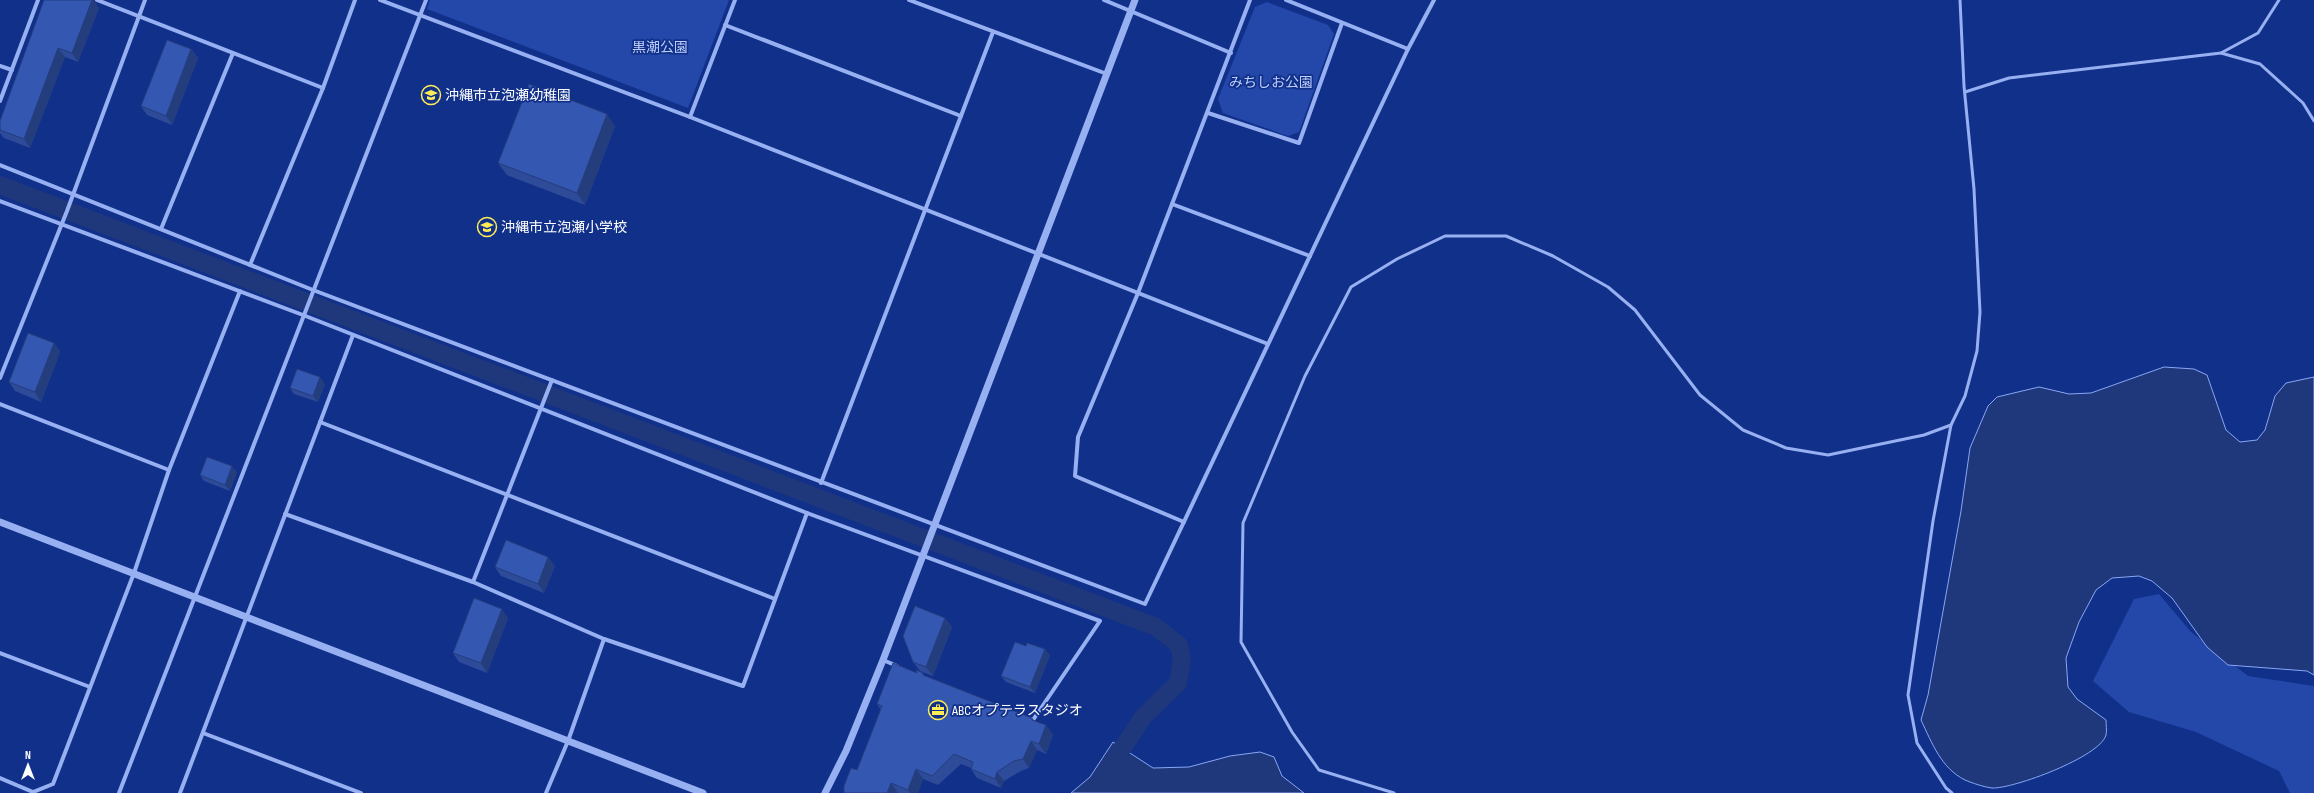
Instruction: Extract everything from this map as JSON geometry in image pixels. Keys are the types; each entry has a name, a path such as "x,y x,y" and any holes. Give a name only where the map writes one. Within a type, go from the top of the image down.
{"street":[{"path":"0,101 38,0"},
{"path":"97,0 323,88"},
{"path":"0,378 72,194 145,0"},
{"path":"250,265 323,88 355,0"},
{"path":"380,0 420,17 690,117 1268,344"},
{"path":"119,793 426,0"},
{"path":"690,117 735,0"},
{"path":"909,0 1106,74"},
{"path":"1104,0 1131,10 1230,53"},
{"path":"825,793 846,751 883,660 1135,0"},
{"path":"1184,522 1075,476 1078,437 1138,293 1250,0"},
{"path":"1286,0 1408,49"},
{"path":"0,165 313,290 821,482 933,528 1145,604 1408,49 1434,0"},
{"path":"1208,112 1299,143 1342,23"},
{"path":"725,25 961,116"},
{"path":"821,482 993,32"},
{"path":"161,229 232,53"},
{"path":"0,66 12,70"},
{"path":"0,201 303,315 807,513 1100,621 1033,720 1026,717"},
{"path":"1172,204 1310,256"},
{"path":"0,778 33,792 53,784 134,573 169,470 240,291"},
{"path":"180,793 353,335"},
{"path":"473,582 552,380"},
{"path":"0,404 169,470"},
{"path":"320,422 775,599"},
{"path":"285,514 473,582 604,639 743,686 807,513"},
{"path":"0,522 703,793"},
{"path":"546,793 568,741 604,639"},
{"path":"0,653 90,687"},
{"path":"883,660 902,668"},
{"path":"203,732 361,793"}],"lane":[{"path":"1952,793 1946,788 1917,743 1908,695 1932,521 1951,425 1965,396 1977,351 1980,312 1974,189 1965,92 1960,0"},
{"path":"1965,92 2008,78 2221,53 2258,34 2279,0"},
{"path":"2221,53 2260,64 2303,103 2314,121"},
{"path":"1394,793 1319,770 1292,732 1241,642 1243,523 1305,376 1351,287 1397,259 1445,236 1506,236 1553,256 1608,287 1635,310 1700,395 1743,430 1786,448 1828,455 1924,435 1951,425"}],"green space":[{"name":"黒潮公園","path":"430,0 729,0 688,108 427,9"},
{"name":"みちしお公園","path":"1267,2 1328,25 1334,34 1299,132 1288,136 1223,113 1218,99 1255,7"},
{"path":"2159,594 2191,632 2248,676 2314,686 2314,793 2290,793 2279,771 2196,732 2129,712 2093,681 2134,599"}],"shaded area":[{"path":"2164,367 2194,369 2207,375 2226,430 2240,442 2257,440 2265,430 2275,396 2286,383 2314,377 2314,675 2307,671 2228,665 2207,647 2172,598 2152,581 2139,576 2112,578 2096,590 2079,622 2066,658 2068,687 2077,699 2106,720 2106,735 2100,744 2089,753 2055,770 2003,787 1992,788 1965,780 1943,762 1933,746 1921,720 1928,695 1961,511 1970,448 1988,406 1997,397 2039,387 2069,394 2091,393"},
{"path":"1113,742 1153,768 1189,767 1230,756 1260,752 1274,757 1282,776 1304,793 1071,793 1090,777"}],"building":[{"path":"44,0 92,0 72,53 58,48 24,139 0,130 0,121"},
{"path":"167,40 191,49 166,116 141,106"},
{"path":"529,84 607,114 577,193 498,163"},
{"path":"28,333 54,343 35,392 9,382"},
{"path":"297,369 320,377 313,396 290,388"},
{"path":"207,457 232,466 225,485 200,475"},
{"path":"506,540 548,557 538,584 495,567"},
{"path":"474,598 502,609 481,663 453,653"},
{"path":"915,606 945,618 926,667 913,662 903,636"},
{"path":"1015,642 1026,646 1027,643 1045,649 1030,687 1001,676"},
{"path":"893,663 917,673 916,670 923,673 923,675 1032,718 1032,720 1046,725 1039,744 1031,741 1023,759 1014,761 997,772 995,779 971,769 973,762 954,754 932,776 916,769 908,790 891,783 887,793 844,793 844,786 851,768 857,770 882,706 877,704"}],"waterway":[{"path":"0,185 1156,627 1179,645 1182,660 1178,683 1143,717 1120,752"}],"place":[{"name":"沖縄市立泡瀬幼稚園","path":"431,95"},
{"name":"沖縄市立泡瀬小学校","path":"487,227"},
{"name":"ABCオプテラスタジオ","path":"938,710"}]}
